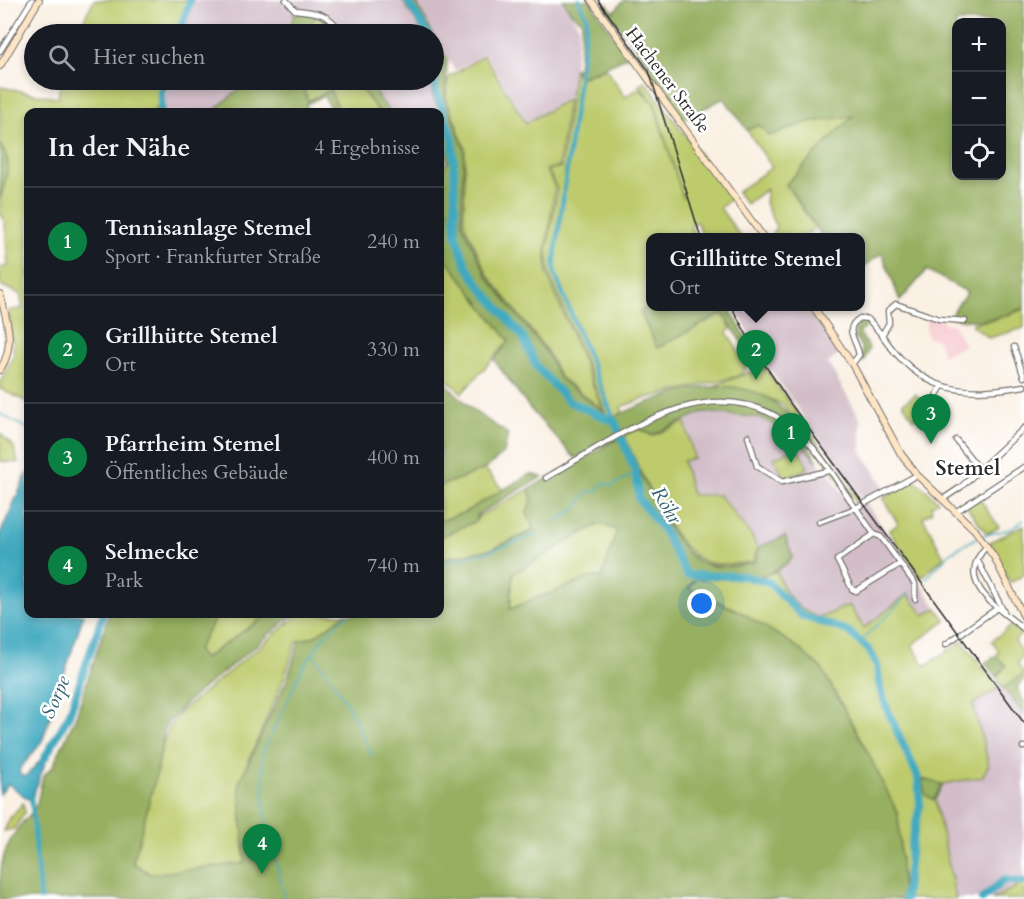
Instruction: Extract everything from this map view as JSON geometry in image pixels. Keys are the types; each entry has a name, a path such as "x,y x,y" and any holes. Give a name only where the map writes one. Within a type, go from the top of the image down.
{"main road":[{"path":"25,24 39,0"},
{"name":"Hachener Straße","path":"591,0 622,47 722,177 761,233"},
{"path":"0,66 24,25"},
{"path":"0,294 10,343 8,356 0,370"},
{"path":"816,311 852,364 901,454 917,475 975,530 987,546 1024,617"}],"street":[{"path":"0,51 32,0"},
{"path":"286,0 295,10 325,14 334,24"},
{"path":"882,335 890,323 888,311 896,304 939,319 965,321"},
{"path":"852,364 859,355 850,331 855,321 868,319 905,366 927,381 963,391 1024,386"},
{"path":"1014,347 1024,377"},
{"path":"932,403 942,386"},
{"path":"546,478 649,420 692,404 734,401 763,409 806,440 874,534 881,537 915,584 915,599"},
{"path":"943,499 980,470 1024,428"},
{"path":"748,436 757,466 782,482 828,471"},
{"path":"956,440 980,470"},
{"path":"957,512 1024,467"},
{"path":"819,522 856,507 917,475"},
{"path":"874,534 837,560 852,589 856,591 900,564"},
{"path":"987,546 978,561 976,572 980,591 996,609 1024,629"},
{"path":"978,561 1005,614"},
{"path":"946,645 996,609"}],"shaded area":[{"path":"193,0 402,0 418,24 323,24 292,16 290,24 186,24"},
{"path":"415,0 563,0 579,27 570,96 527,122 485,53 455,71 444,51 444,24 429,24"},
{"path":"167,90 238,90 217,108 162,108"},
{"path":"374,90 432,90 436,108 387,108"},
{"path":"444,132 446,138 448,163 444,166"},
{"path":"737,311 811,311 840,354 828,363 861,420 861,450 884,487 864,500 937,608 924,615 908,594 863,628 803,612 783,590 776,571 788,562 785,536 758,547 752,535 719,494 692,494 683,461 694,457 686,421 703,413 760,419 789,432 830,475 850,505 863,500 767,365"},
{"path":"925,315 943,321 945,324 953,324 965,345 943,355 938,340 927,337"},
{"path":"1001,687 1024,716 1024,882 991,899 956,899 934,800 943,784 982,776 989,765 972,704"}],"green space":[{"path":"94,0 188,0 182,24 81,24"},
{"path":"402,0 415,0 428,24 418,24"},
{"path":"563,0 590,0 627,57 579,78 574,69 578,67 582,21 572,14"},
{"path":"624,0 1024,0 1024,308 989,319 953,318 952,313 967,292 927,270 900,301 882,253 865,266 865,233 820,233 786,184 853,116 809,122 769,136 759,125 747,130 724,98 682,120 656,84 649,64 604,6 607,4 614,12"},
{"path":"311,13 330,21 332,24 327,24 323,19 315,17 311,24 291,24 294,14"},
{"path":"314,17 323,19 327,24 310,24"},
{"path":"444,54 447,60 445,98 464,148 462,223 487,276 546,352 559,378 612,418 654,400 700,388 723,386 746,389 767,397 791,417 818,462 789,431 760,418 703,412 652,435 638,428 575,458 531,410 494,360 509,341 444,256 448,211 444,206 444,166 448,162 444,137 444,108 438,108 432,90 444,90"},
{"path":"484,55 526,123 568,99 559,166 546,170 555,187 546,251 547,274 603,410 560,377 547,351 488,275 464,223 465,148 446,98 448,78"},
{"path":"606,68 625,97 639,88 654,104 683,198 655,104 639,85 645,81 732,198 720,208 738,233 701,233 697,222 690,225 694,233 646,233 646,308 640,312 657,348 723,312 731,329 727,332 746,365 744,372 736,377 646,398 621,407 623,413 612,418 606,413 549,273 547,251 557,189 548,170 561,167 574,69 580,78"},
{"path":"0,87 58,98 59,90 165,90 161,108 24,108 24,400 0,389 0,383 14,354 8,311 23,308 20,294 0,285 0,268 8,266 5,222 0,212 0,192 4,183 0,146"},
{"path":"238,90 304,90 308,101 330,90 338,108 330,108 324,96 306,104 308,108 217,108"},
{"path":"304,90 330,90 308,101"},
{"path":"330,90 362,90 376,108 338,108"},
{"path":"362,90 373,90 387,108 376,108"},
{"path":"854,116 786,184 815,228 808,233 773,233 776,227 765,203 767,189 746,204 737,192 772,167 747,130 759,125 769,136 809,122"},
{"path":"0,145 7,158 8,172 0,200"},
{"path":"444,206 448,211 444,256"},
{"path":"444,256 509,341 462,393 444,377"},
{"path":"646,308 646,311 730,311 764,367 759,371 723,313 657,348 640,311"},
{"path":"1024,309 1024,328 989,338 972,326 973,323 997,319"},
{"path":"864,320 869,325 859,332 869,348 864,362 862,349 854,332 859,323"},
{"path":"764,367 859,501 855,502 784,405 764,396 716,385"},
{"path":"444,382 474,411 508,434 504,453 485,469 444,484"},
{"path":"916,394 927,410 913,419 903,403"},
{"path":"685,422 694,458 683,461 692,495 719,495 752,536 757,548 754,562 715,564 703,561 691,553 679,540 657,505 624,435 639,429 652,436"},
{"path":"0,433 14,447 18,463 0,461"},
{"path":"623,436 666,523 677,540 700,562 735,566 755,562 759,547 785,536 793,557 783,566 760,576 747,578 695,579 689,589 739,611 796,646 822,669 866,749 898,814 903,899 0,899 4,854 18,828 36,806 44,775 52,768 76,716 108,618 216,618 197,650 204,659 262,618 289,618 189,700 169,721 164,732 157,772 133,863 150,874 245,863 239,783 288,677 299,641 315,636 340,618 444,618 444,558 492,549 534,531 527,513 532,500 529,489","holes":["601,524 617,530 602,577 591,577 510,609 513,573"]},
{"path":"797,447 808,468 785,479 774,458"},
{"path":"485,469 503,490 465,512 444,520 444,484"},
{"path":"530,474 542,477 478,514 476,521 444,535 444,520 465,512"},
{"path":"916,481 938,501 931,506 932,511 923,517 944,557 921,578 889,531 898,524 883,498"},
{"path":"529,489 532,500 527,513 534,530 492,549 444,558 444,535 476,521 479,516"},
{"path":"979,498 999,527 987,534 967,507"},
{"path":"601,524 617,530 602,577 534,598 510,610 513,573"},
{"path":"1024,525 1024,575 1010,583 990,542"},
{"path":"777,571 783,587 792,600 805,611 820,618 849,605 864,628 908,594 924,615 937,608 946,621 912,645 925,666 962,641 999,688 973,704 989,765 982,777 943,784 935,800 956,899 903,899 898,814 866,749 822,669 796,646 739,611 689,589 695,579 757,578"},
{"path":"216,618 262,618 203,659 197,650"},
{"path":"294,618 340,618 315,636 296,642 285,676 239,783 245,861 292,884 229,865 150,874 133,863 164,740 172,722 181,711"},
{"path":"1012,625 1021,635 1015,640 1023,657 1017,663 1024,673 1003,688 996,677 1006,666 996,656 999,652 992,641"},
{"path":"996,656 1006,666 996,677 985,663"},
{"path":"1024,673 1024,680 1017,686 1024,702 1024,714 1003,688"},
{"path":"922,779 942,784 934,800 925,795"},
{"path":"23,803 25,812 14,829 4,831 10,818"},
{"path":"1024,883 1024,899 992,899"}],"water":[{"path":"24,480 24,618 83,618 42,742 19,770 21,776 26,776 50,750 31,801 8,784 0,794 0,534"}],"waterway":[{"name":"Sorpe","path":"182,24 190,0"},
{"name":"Röhr","path":"407,0 422,24"},
{"path":"579,0 587,18 554,265 555,274 615,422"},
{"name":"Sorpe","path":"161,108 162,90"},
{"name":"Röhr","path":"435,90 442,108"},
{"name":"Röhr","path":"444,114 453,139 456,235 466,265 480,286 523,337 536,366 568,401 615,422 636,473 639,499 663,530 687,575 743,576 768,582 802,616 848,631 869,650 877,665 880,689 889,714 918,777 920,805 911,846 905,899"},
{"path":"0,414 24,427"},
{"path":"557,520 577,508 587,492 599,491 600,485 605,483 611,486 636,473"},
{"path":"981,536 1011,529 1024,520"},
{"path":"444,562 487,552 540,534"},
{"path":"926,579 950,553 976,538"},
{"path":"861,641 908,595"},
{"name":"Sorpe","path":"44,759 69,715 102,618"},
{"path":"285,899 265,815 262,755 302,669 325,635 344,618"},
{"path":"312,654 338,690 372,756"},
{"path":"31,794 40,899"},
{"name":"Röhr","path":"982,899 1004,880 1024,882"}],"railway":[{"path":"598,0 649,71 699,233"},
{"path":"734,311 754,348 790,403 1024,723"}],"place":[{"name":"Grillhütte Stemel","path":"756,380"},
{"name":"Pfarrheim Stemel","path":"931,444"},
{"name":"Tennisanlage Stemel","path":"791,463"},
{"name":"Selmecke","path":"262,874"}],"district":[{"name":"Stemel","path":"968,468"}]}
